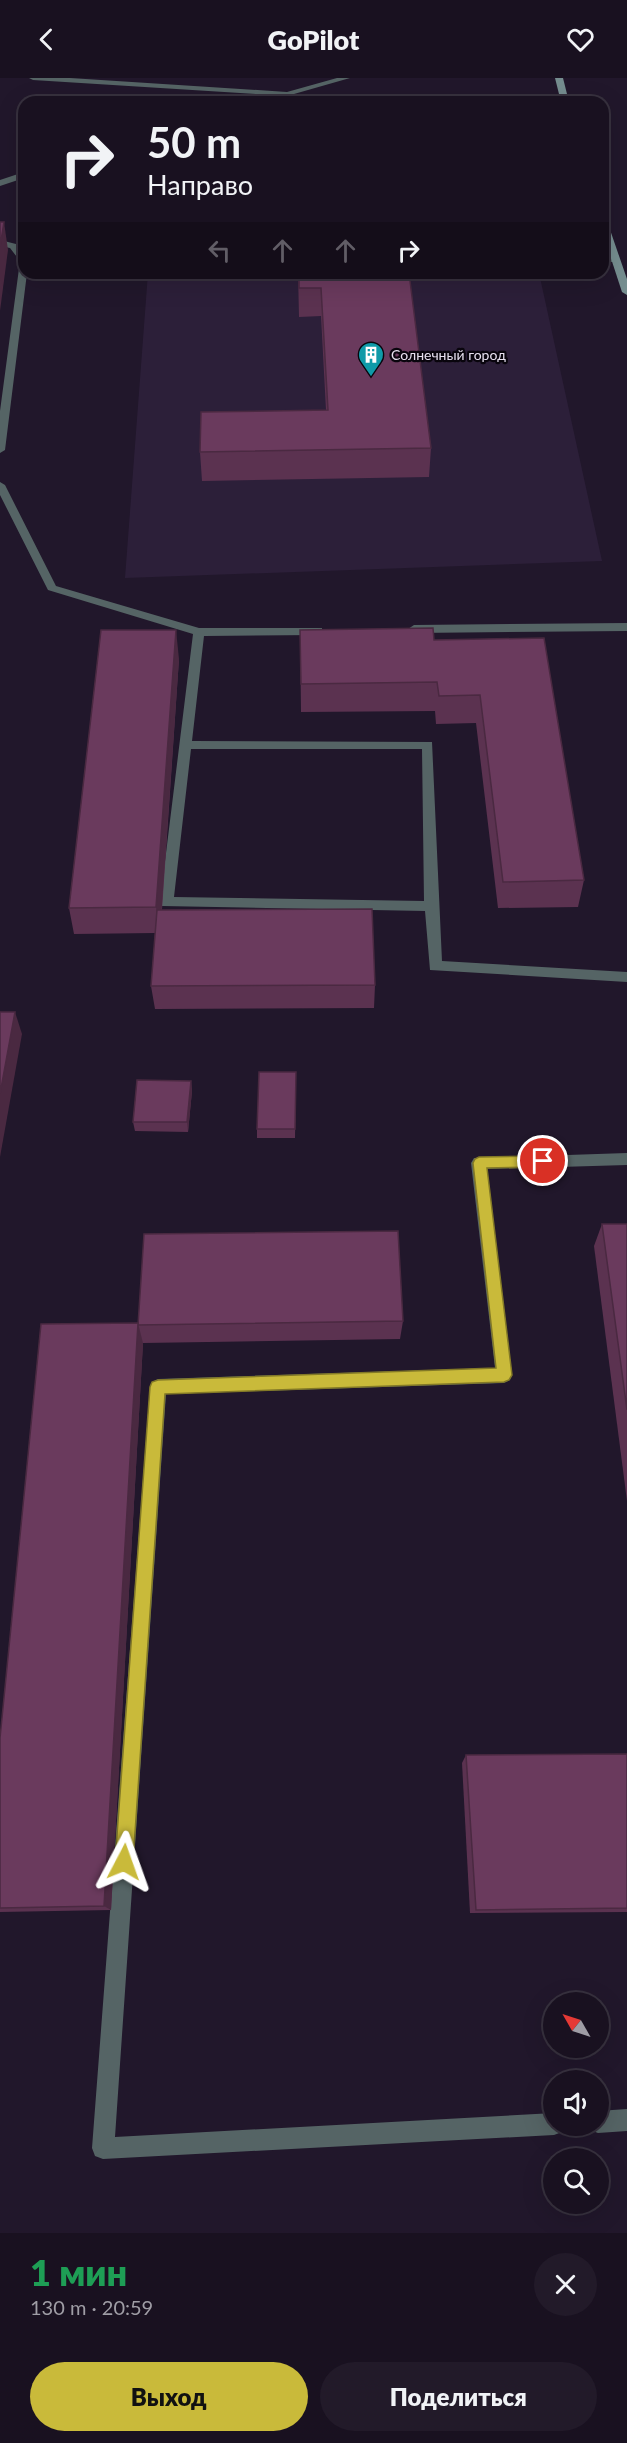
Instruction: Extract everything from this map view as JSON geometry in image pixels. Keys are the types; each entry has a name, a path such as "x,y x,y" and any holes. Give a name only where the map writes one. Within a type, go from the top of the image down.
{"street":[{"path":"33,78 287,94"},
{"path":"280,96 346,78"},
{"path":"559,78 564,96"},
{"path":"0,174 18,174"},
{"path":"0,183 18,176"},
{"path":"609,240 627,292"},
{"path":"0,243 13,246 18,253"},
{"path":"609,259 615,259"},
{"path":"0,450 22,279"},
{"path":"0,485 52,588 199,632 330,630"},
{"path":"401,630 627,627"},
{"path":"199,632 167,902 431,906"},
{"path":"185,745 428,745 431,906 435,966 627,977"},
{"path":"543,2125 103,2148 158,1387 504,1375 479,1163 627,1159"},
{"path":"609,2122 627,2121"}],"shaded area":[{"path":"148,279 540,279 602,561 125,578"}],"building":[{"path":"0,222 4,222 0,247"},
{"name":"Солнечный город","path":"299,279 410,279 431,448 200,452 201,412 328,410 321,288 299,288"},
{"path":"433,628 434,640 544,638 584,880 503,882 480,695 439,696 437,682 301,684 300,630"},
{"path":"101,630 176,630 156,907 69,908"},
{"path":"372,909 375,985 151,986 157,910"},
{"path":"0,1012 15,1012 0,1094"},
{"path":"259,1072 296,1072 295,1129 257,1129"},
{"path":"137,1080 191,1081 187,1122 133,1122"},
{"path":"602,1224 627,1224 627,1410"},
{"path":"398,1231 403,1321 138,1325 144,1234"},
{"path":"138,1323 104,1906 0,1908 0,1738 41,1324"},
{"path":"627,1754 627,1908 476,1910 466,1755"}],"place":[{"name":"Солнечный город","path":"371,378"}],"route":[{"path":"124,1862 158,1387 504,1375 479,1163 543,1161"}]}
